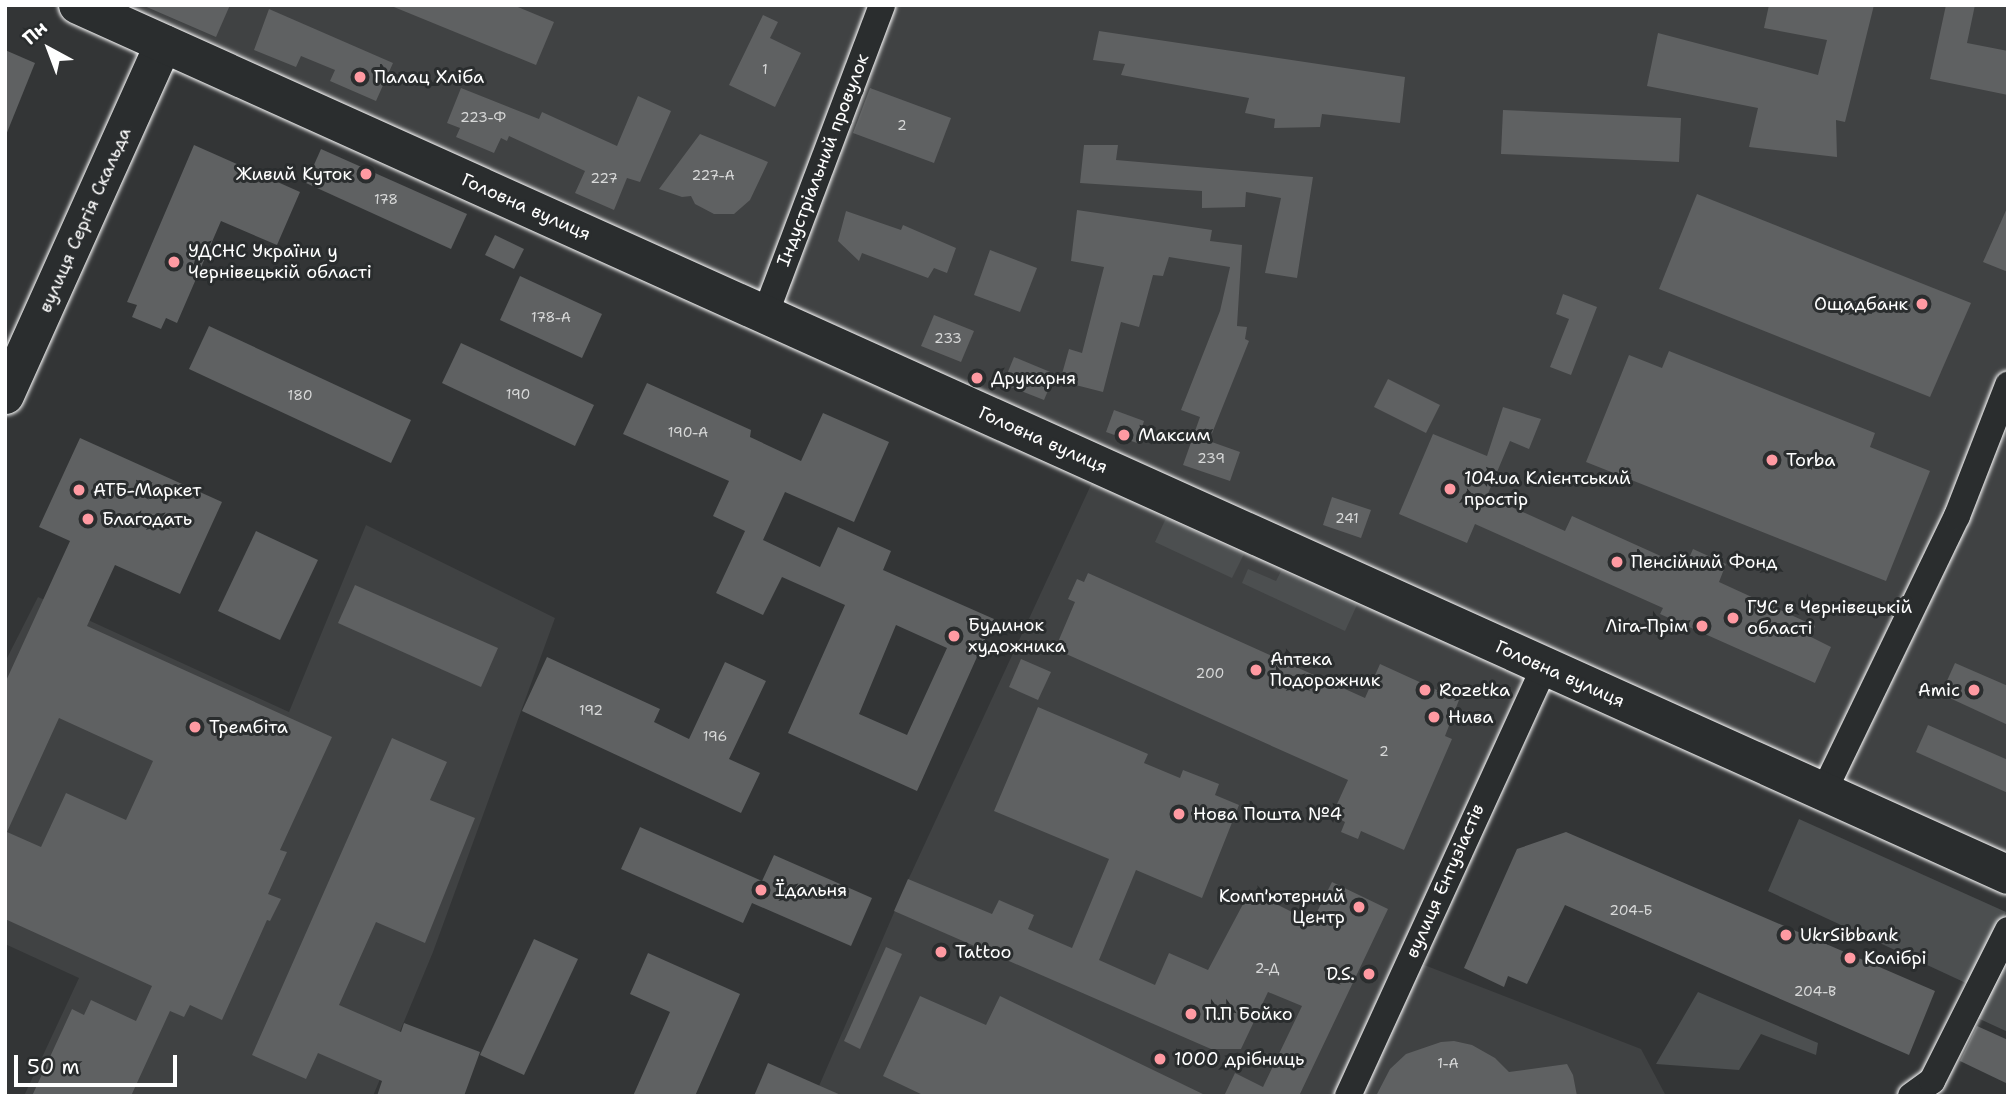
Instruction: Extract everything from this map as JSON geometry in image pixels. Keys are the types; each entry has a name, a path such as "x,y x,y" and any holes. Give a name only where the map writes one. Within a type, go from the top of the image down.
{"main road":[{"name":"Головна вулиця","path":"78,5 2008,875"},
{"name":"вулиця Сергія Скальда","path":"5,395 163,43"}],"street":[{"name":"Індустріальний провулок","path":"765,315 882,5"},
{"path":"1824,791 1957,516 1980,465 2008,385"},
{"name":"вулиця Ентузіастів","path":"1348,1096 1544,667"},
{"path":"1911,1096 1932,1081 2008,930"}],"shaded area":[{"path":"87,5 2008,5 2008,868"},
{"path":"1096,474 1523,673 1526,689 1401,956 1641,1049 1666,1096 840,1096 819,1086 909,878"},
{"path":"1166,518 1244,554 1232,578 1155,542"},
{"path":"366,525 555,618 433,952 373,1096 24,1096 79,978 5,944 5,662 38,597 289,712"},
{"path":"1248,569 1276,581 1281,571 1357,605 1345,631 1242,583"},
{"path":"1799,819 2006,912 1968,984 1768,891"},
{"path":"2008,947 2008,1032 1971,1015"},
{"path":"1698,992 1818,1043 1816,1055 1761,1034 1739,1070 1656,1064"}],"building":[{"path":"142,5 230,5 216,37"},
{"path":"389,5 513,5 554,22 536,65"},
{"path":"1769,5 1874,5 1845,122 1836,120 1837,157 1749,147 1758,108 1647,86 1658,33 1818,75 1827,40 1764,28"},
{"path":"1946,5 1975,5 1967,43 2008,51 2008,95 1930,79"},
{"path":"269,9 393,63 376,101 330,81 335,70 301,56 296,67 254,50"},
{"path":"763,15 778,22 770,38 801,53 775,107 729,85"},
{"path":"1099,31 1405,77 1400,123 1322,114 1320,127 1274,128 1275,119 1245,113 1249,98 1121,75 1125,64 1093,60"},
{"path":"5,50 35,63 6,135 5,135"},
{"path":"461,88 539,119 542,112 617,146 638,96 671,111 640,182 627,178 614,210 575,193 585,171 509,136 507,141 501,138 494,153 456,137 460,128 447,123"},
{"path":"870,88 951,118 934,163 853,133"},
{"path":"1503,110 1681,118 1679,162 1501,154"},
{"path":"700,134 768,162 750,200 734,214 714,214 695,204 691,196 682,197 659,189"},
{"path":"194,145 300,192 277,245 221,221 177,323 166,318 161,329 132,317 137,305 127,302"},
{"path":"1084,145 1118,145 1116,160 1313,177 1297,278 1265,273 1281,198 1246,192 1245,207 1202,208 1202,191 1080,183"},
{"path":"321,149 467,214 451,249 306,183"},
{"path":"1697,194 1971,303 1930,397 1659,289"},
{"path":"2008,206 2008,272 1983,262"},
{"path":"1077,210 1212,230 1210,241 1242,245 1237,326 1247,327 1245,339 1249,341 1209,441 1240,452 1230,481 1183,465 1200,417 1181,410 1220,311 1230,267 1169,257 1163,276 1153,275 1139,327 1121,322 1103,392 1060,381 1069,349 1082,353 1104,267 1071,261"},
{"path":"846,211 901,230 903,225 956,248 947,273 934,268 928,278 862,253 859,261 838,241"},
{"path":"495,235 524,249 514,269 485,255"},
{"path":"990,250 1037,268 1020,312 974,295"},
{"path":"520,276 602,314 582,358 500,320"},
{"path":"1563,294 1597,307 1571,375 1550,367 1569,319 1556,314"},
{"path":"934,315 974,331 961,362 921,346"},
{"path":"209,326 411,420 391,463 189,369"},
{"path":"461,343 594,405 575,446 442,383"},
{"path":"1669,351 1875,433 1870,447 1930,471 1886,581 1586,462 1629,355 1662,368"},
{"path":"1014,357 1055,374 1044,400 1003,384"},
{"path":"1388,379 1440,405 1426,433 1374,407"},
{"path":"647,383 751,430 750,437 801,461 823,413 889,442 854,522 785,492 763,540 820,567 838,527 891,551 883,570 994,619 917,791 788,733 845,605 782,577 763,615 716,593 745,531 713,516 729,481 623,434","holes":["896,625 947,648 907,735 859,714"]},
{"path":"1503,407 1541,419 1529,449 1510,441 1487,496 1565,531 1572,516 1685,567 1693,549 1726,564 1719,582 1815,626 1811,637 1831,647 1815,683 1660,614 1663,608 1475,524 1467,543 1399,514 1433,434 1487,456"},
{"path":"1114,410 1144,421 1137,443 1106,432"},
{"name":"Трембіта","path":"80,438 222,502 180,594 115,565 87,626 332,737 280,850 287,852 268,894 281,899 270,921 267,920 222,1020 190,1005 184,1017 170,1011 131,1096 32,1096 72,1009 84,1015 91,1000 136,1021 152,986 5,919 5,683 70,541 39,527","holes":["59,718 153,761 126,820 66,793 41,847 7,832"]},
{"path":"1332,497 1371,510 1361,538 1323,525"},
{"path":"256,531 318,560 280,640 218,611"},
{"path":"1088,573 1365,698 1380,664 1459,700 1445,736 1452,739 1404,850 1361,831 1358,839 1341,832 1345,822 1332,815 1348,780 1055,649 1075,602 1068,599 1077,579 1084,582"},
{"path":"355,585 498,648 481,687 338,623"},
{"path":"547,657 660,709 654,722 689,739 725,662 766,681 729,759 760,773 741,813 522,711"},
{"path":"1021,659 1051,672 1038,700 1009,687"},
{"name":"Amic","path":"1955,663 2008,686 2008,725 1941,694"},
{"path":"1038,707 1148,754 1144,763 1180,778 1183,770 1219,784 1215,795 1239,805 1202,898 1136,870 1099,960 1155,985 1169,953 1208,970 1250,891 1312,922 1332,882 1388,909 1299,1096 1224,1096 1235,1073 1263,1087 1302,1006 1268,992 1241,1049 1211,1049 894,911 908,879 992,914 999,900 1034,915 1028,929 1072,948 1109,859 994,811"},
{"path":"1928,725 2008,760 2008,793 1916,752"},
{"path":"392,738 447,762 430,800 475,818 425,943 376,922 339,1005 401,1032 404,1023 480,1052 464,1096 377,1096 382,1081 318,1053 306,1079 252,1055"},
{"name":"Їдальня","path":"640,827 762,881 774,855 872,898 851,946 752,903 743,923 621,869"},
{"path":"1566,832 1935,991 1909,1055 1565,905 1527,984 1508,976 1504,987 1464,968 1517,849"},
{"path":"534,939 578,959 524,1075 480,1055"},
{"path":"886,947 902,954 860,1049 844,1041"},
{"path":"648,953 740,994 695,1096 633,1096 670,1012 630,994"},
{"path":"920,996 986,1025 1000,996 1207,1096 925,1096 883,1076"},
{"path":"1977,1026 2008,1040 2008,1084 1960,1061"},
{"path":"1454,1041 1472,1045 1495,1058 1509,1072 1567,1064 1573,1075 1577,1096 1376,1096 1390,1069 1406,1054 1441,1042"},
{"path":"768,1063 843,1096 754,1096"}],"place":[{"name":"Палац Хліба","path":"360,77"},
{"name":"Живий Куток","path":"366,174"},
{"name":"УДСНС України у Чернівецькій області","path":"174,262"},
{"name":"Ощадбанк","path":"1922,304"},
{"name":"Друкарня","path":"977,378"},
{"name":"Максим","path":"1124,435"},
{"name":"Torba","path":"1772,460"},
{"name":"104.ua Клієнтський простір","path":"1450,489"},
{"name":"АТБ-Маркет","path":"79,490"},
{"name":"Благодать","path":"88,519"},
{"name":"Пенсійний Фонд","path":"1617,562"},
{"name":"ГУС в Чернівецькій області","path":"1733,618"},
{"name":"Ліга-Прім","path":"1702,626"},
{"name":"Будинок художника","path":"954,636"},
{"name":"Аптека Подорожник","path":"1256,670"},
{"name":"Rozetka","path":"1425,690"},
{"name":"Amic","path":"1974,690"},
{"name":"Нива","path":"1434,717"},
{"name":"Трембіта","path":"195,727"},
{"name":"Нова Пошта №4","path":"1179,814"},
{"name":"Їдальня","path":"761,890"},
{"name":"Комп'ютерний Центр","path":"1359,907"},
{"name":"UkrSibbank","path":"1786,935"},
{"name":"Tattoo","path":"941,952"},
{"name":"Колібрі","path":"1850,958"},
{"name":"D.S.","path":"1369,974"},
{"name":"П.П Бойко","path":"1191,1014"},
{"name":"1000 дрібниць","path":"1160,1059"}]}
